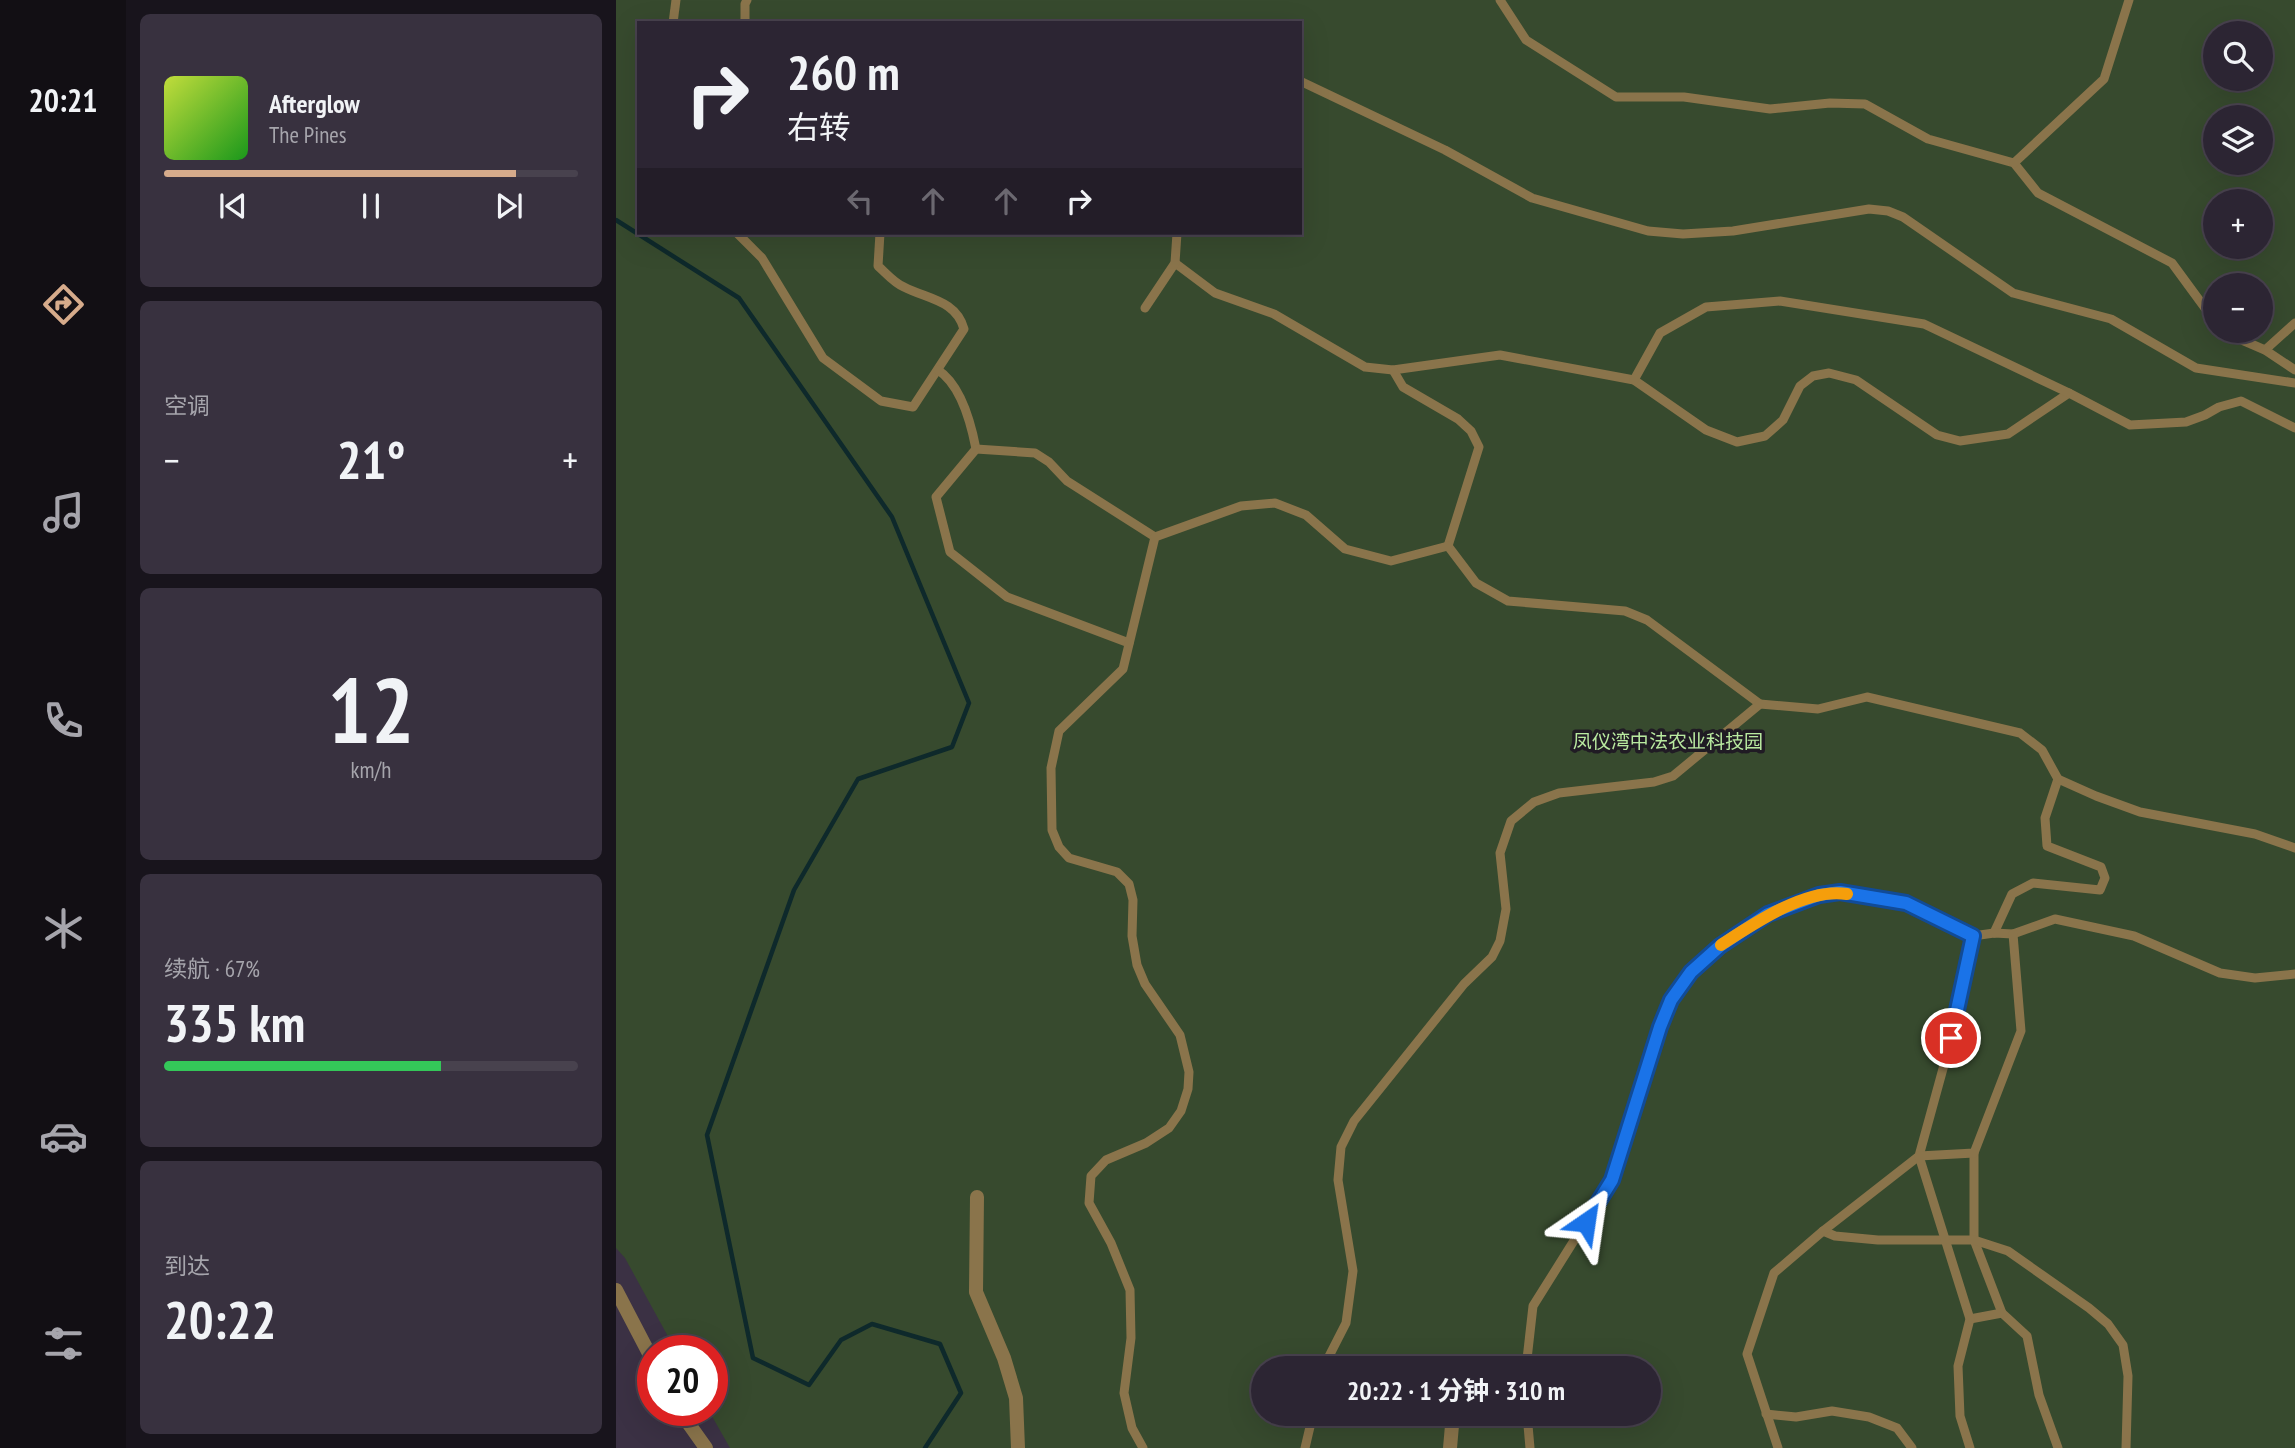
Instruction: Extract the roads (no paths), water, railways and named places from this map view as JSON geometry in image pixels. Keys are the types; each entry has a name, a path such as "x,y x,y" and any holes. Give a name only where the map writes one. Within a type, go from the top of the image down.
{"street":[{"path":"977,1197 976,1292 1004,1357 1016,1398 1018,1448"},
{"path":"616,1290 639,1335"},
{"path":"690,1426 706,1448"},
{"path":"1450,1448 1452,1426"}],"lane":[{"path":"673,21 676,0"},
{"path":"745,21 747,0"},
{"path":"1500,0 1526,40 1616,97 1684,97 1770,109 1830,103 1865,104 1928,139 2014,163 2038,193 2172,264 2203,306"},
{"path":"2014,163 2104,79 2129,0"},
{"path":"1302,82 1446,150 1532,198 1648,231 1683,234 1733,231 1869,209 1888,211 1903,218 2013,293 2111,318 2196,368 2295,383"},
{"path":"739,235 762,258 823,358 881,401 913,407 964,329 961,319 945,303 901,287 878,266 880,235"},
{"path":"1145,308 1175,263 1177,235"},
{"path":"1175,263 1215,293 1274,314 1365,367 1393,370 1500,355 1634,380 1706,430 1737,442 1765,436 1783,420 1800,386 1813,376 1829,373 1856,380 1937,435 1960,441 2008,434 2068,393"},
{"path":"1634,380 1660,333 1706,307 1780,301 1924,324 2130,425 2186,422 2219,407 2241,401 2295,428"},
{"path":"2265,350 2295,323"},
{"path":"2249,343 2265,350 2295,370"},
{"path":"938,370 946,375 969,416 976,449"},
{"path":"1393,370 1403,387 1472,431 1479,447 1448,546"},
{"path":"976,449 1035,453 1049,461 1067,481 1155,537"},
{"path":"976,449 936,496 950,552 1007,597 1129,643"},
{"path":"1155,537 1241,506 1275,503 1306,515 1345,549 1391,561 1448,546"},
{"path":"1143,1448 1132,1428 1124,1393 1131,1338 1130,1290 1111,1243 1089,1203 1091,1176 1107,1160 1146,1143 1169,1128 1181,1111 1188,1089 1189,1072 1180,1035 1145,984 1137,965 1132,936 1133,900 1129,884 1117,872 1069,858 1059,847 1052,830 1051,768 1059,731 1123,669 1155,537"},
{"path":"1448,546 1476,583 1508,601 1625,611 1647,620 1760,704 1818,709 1867,697 2020,733 2042,750 2058,779 2096,796 2140,811 2255,834 2295,848"},
{"path":"1329,1356 1346,1323 1353,1272 1338,1180 1342,1147 1354,1121 1464,984 1492,957 1500,942 1506,909 1500,853 1511,821 1534,802 1559,793 1654,782 1673,776 1760,704"},
{"path":"1994,933 2012,894 2033,883 2101,890 2105,878 2101,867 2047,846 2045,818 2058,779"},
{"path":"1527,1356 1533,1306 1612,1180 1671,1000 1691,972 1720,946 1768,914 1819,895 1840,892 1906,903 1973,936 2013,934 2055,919 2134,936 2220,974 2255,978 2295,974"},
{"path":"2013,934 2021,1031 1974,1153 1974,1240 2003,1313 2027,1336 2039,1395 2058,1448"},
{"path":"1970,1448 1960,1416 1958,1366 1970,1319 1919,1156 1958,1014 1973,936"},
{"path":"1777,1448 1747,1354 1774,1273 1919,1156 1974,1153"},
{"path":"1823,1231 1835,1236 1878,1240 1974,1240 2008,1251 2090,1308 2108,1324 2123,1345 2128,1376 2126,1448"},
{"path":"1970,1319 2003,1313"},
{"path":"1766,1414 1796,1417 1832,1411 1869,1418 1897,1429 1912,1448"},
{"path":"1305,1448 1310,1426"},
{"path":"1528,1426 1530,1448"}],"waterway":[{"path":"616,220 637,233"},
{"path":"640,235 739,298 892,517 969,703 952,747 858,779 794,890 707,1135 753,1358 809,1385 841,1340 872,1324 940,1344 961,1393 925,1448"}],"park label":[{"name":"凤仪湾中法农业科技园","path":"1668,741"}]}
